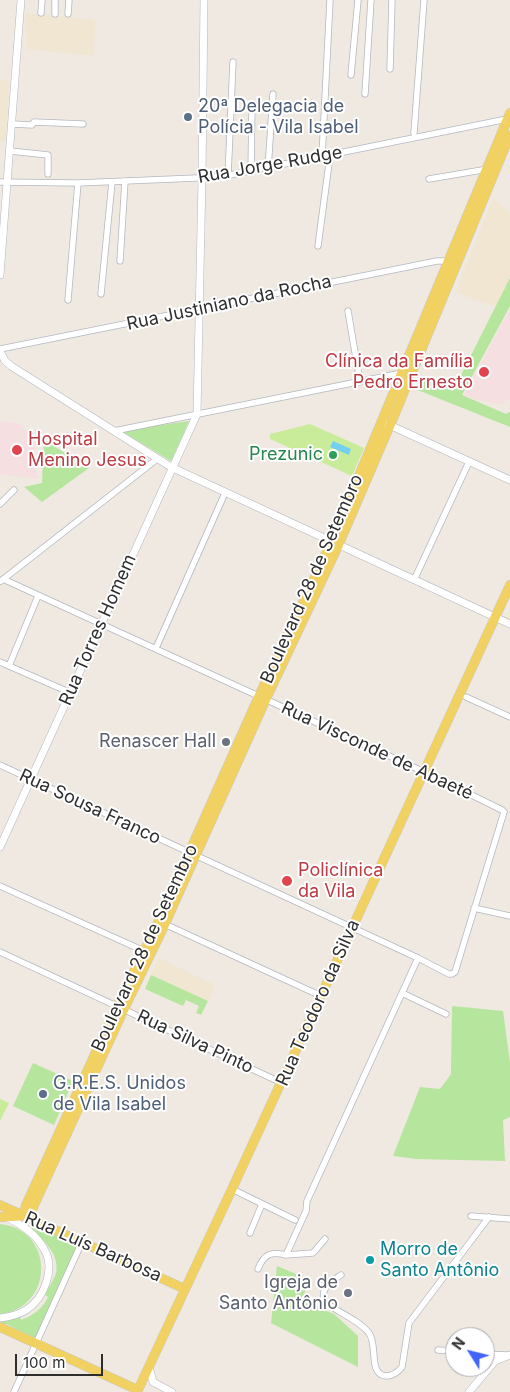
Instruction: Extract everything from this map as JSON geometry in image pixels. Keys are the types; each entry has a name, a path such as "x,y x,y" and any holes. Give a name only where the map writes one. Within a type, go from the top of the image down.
{"main road":[{"name":"Boulevard 28 de Setembro","path":"120,1007 160,926 263,697 335,544 491,170 509,116"},
{"name":"Boulevard 28 de Setembro","path":"491,170 510,135"},
{"name":"Boulevard 28 de Setembro","path":"386,424 402,373 453,263"},
{"name":"Rua Teodoro da Silva","path":"138,1391 282,1083 510,585"},
{"name":"Boulevard 28 de Setembro","path":"24,1216 33,1208 144,951 160,926"},
{"name":"Rua Luís Barbosa","path":"0,1205 185,1289"},
{"path":"3,1217 24,1216"},
{"path":"0,1327 138,1391"}],"street":[{"path":"0,275 4,182 10,151 21,0"},
{"path":"41,13 42,0"},
{"path":"55,0 55,14"},
{"path":"68,14 69,0"},
{"path":"197,414 204,0"},
{"path":"322,157 330,0"},
{"path":"351,75 358,0"},
{"path":"365,94 371,0"},
{"path":"390,69 392,0"},
{"path":"414,133 424,0"},
{"path":"228,176 234,62"},
{"path":"268,168 273,94"},
{"path":"251,172 252,105"},
{"name":"Rua Jorge Rudge","path":"4,182 78,183 202,179 228,176 330,156 509,116"},
{"path":"12,124 32,125 34,122 83,124"},
{"path":"10,151 48,155 48,174"},
{"path":"318,246 330,156"},
{"path":"428,179 491,170"},
{"path":"120,261 125,181"},
{"path":"101,294 112,182"},
{"path":"68,300 78,183"},
{"name":"Rua Justiniano da Rocha","path":"0,350 437,261 453,263"},
{"path":"348,311 360,382"},
{"path":"0,350 6,361 12,366 157,459 225,494 510,624"},
{"path":"114,431 402,373"},
{"name":"Rua Torres Homem","path":"0,847 197,414"},
{"path":"386,424 510,480"},
{"path":"1,580 157,459"},
{"path":"414,580 469,462"},
{"path":"0,504 14,490"},
{"path":"156,648 225,494"},
{"name":"Rua Visconde de Abaeté","path":"1,580 263,697 507,812"},
{"path":"9,666 38,596"},
{"path":"0,662 71,693"},
{"path":"466,697 510,717"},
{"name":"Rua Sousa Franco","path":"0,765 449,974 455,972 474,908"},
{"path":"507,812 474,908 510,916"},
{"path":"0,886 144,951"},
{"path":"160,926 178,930 321,996"},
{"name":"Rua Silva Pinto","path":"0,952 282,1083"},
{"path":"286,1255 306,1211 307,1201 418,958"},
{"path":"402,993 446,1014"},
{"path":"232,1190 295,1220"},
{"path":"250,1233 262,1204"},
{"path":"24,1216 25,1223 31,1234"},
{"path":"471,1216 510,1219"},
{"path":"0,1318 27,1310 36,1301 45,1284 48,1272 47,1256 40,1243 17,1222 3,1217"},
{"path":"341,1275 325,1288 323,1293 325,1302 360,1324 370,1334 375,1366 378,1373 383,1376 390,1376 402,1367 405,1358 409,1323 489,1217"},
{"path":"258,1269 262,1260 270,1253 276,1252 286,1255 313,1253 325,1239"},
{"path":"14,1392 82,1242"},
{"path":"438,1350 445,1350"},
{"path":"495,1354 510,1355"},
{"path":"469,1392 495,1361 510,1355"},
{"path":"149,1367 153,1382 172,1392"}],"shaded area":[{"path":"25,13 95,20 94,56 27,49"},
{"path":"0,79 9,81 7,123 0,122"},
{"path":"0,123 7,124 5,142 0,141"},
{"path":"493,199 510,213 510,278 496,307 455,292"},
{"path":"510,309 510,399 500,404 464,395"},
{"name":"Hospital Menino Jesus","path":"0,421 18,423 32,436 38,479 0,474"},
{"path":"159,958 215,985 208,1001 151,975"}],"green space":[{"path":"510,278 510,306 462,395 506,414 510,412 510,427 415,389 420,379 453,391"},
{"path":"189,421 171,461 121,431"},
{"name":"Prezunic","path":"310,424 364,448 352,476 270,439 270,434"},
{"path":"44,440 89,468 42,502 24,487 42,483"},
{"path":"151,975 208,1001 201,1015 196,1013 199,1006 186,1000 183,1006 145,989"},
{"path":"452,1006 503,1011 510,1063 510,1117 503,1120 505,1161 417,1159 393,1156 420,1087 440,1089 451,1074"},
{"name":"G.R.E.S. Unidos de Vila Isabel","path":"33,1063 73,1081 54,1125 13,1106"},
{"path":"0,1099 9,1103 0,1121"},
{"path":"0,1224 18,1229 31,1239 39,1253 41,1269 39,1284 31,1298 18,1309 0,1314"},
{"path":"32,1224 77,1246 35,1339 0,1322 0,1320 20,1316 21,1320 37,1311 48,1297 45,1295 56,1273 57,1266 53,1253 31,1228"},
{"path":"277,1266 310,1280 301,1301 334,1314 358,1336 358,1367 271,1323"}],"water":[{"path":"333,441 351,449 349,455 330,447"}],"place":[{"name":"20ª Delegacia de Polícia - Vila Isabel","path":"188,117"},
{"name":"Clínica da Família Pedro Ernesto","path":"484,372"},
{"name":"Hospital Menino Jesus","path":"17,450"},
{"name":"Prezunic","path":"333,455"},
{"name":"Renascer Hall","path":"226,742"},
{"name":"Policlínica da Vila","path":"287,881"},
{"name":"G.R.E.S. Unidos de Vila Isabel","path":"43,1094"},
{"name":"Morro de Santo Antônio","path":"370,1260"},
{"name":"Igreja de Santo Antônio","path":"348,1293"}]}
